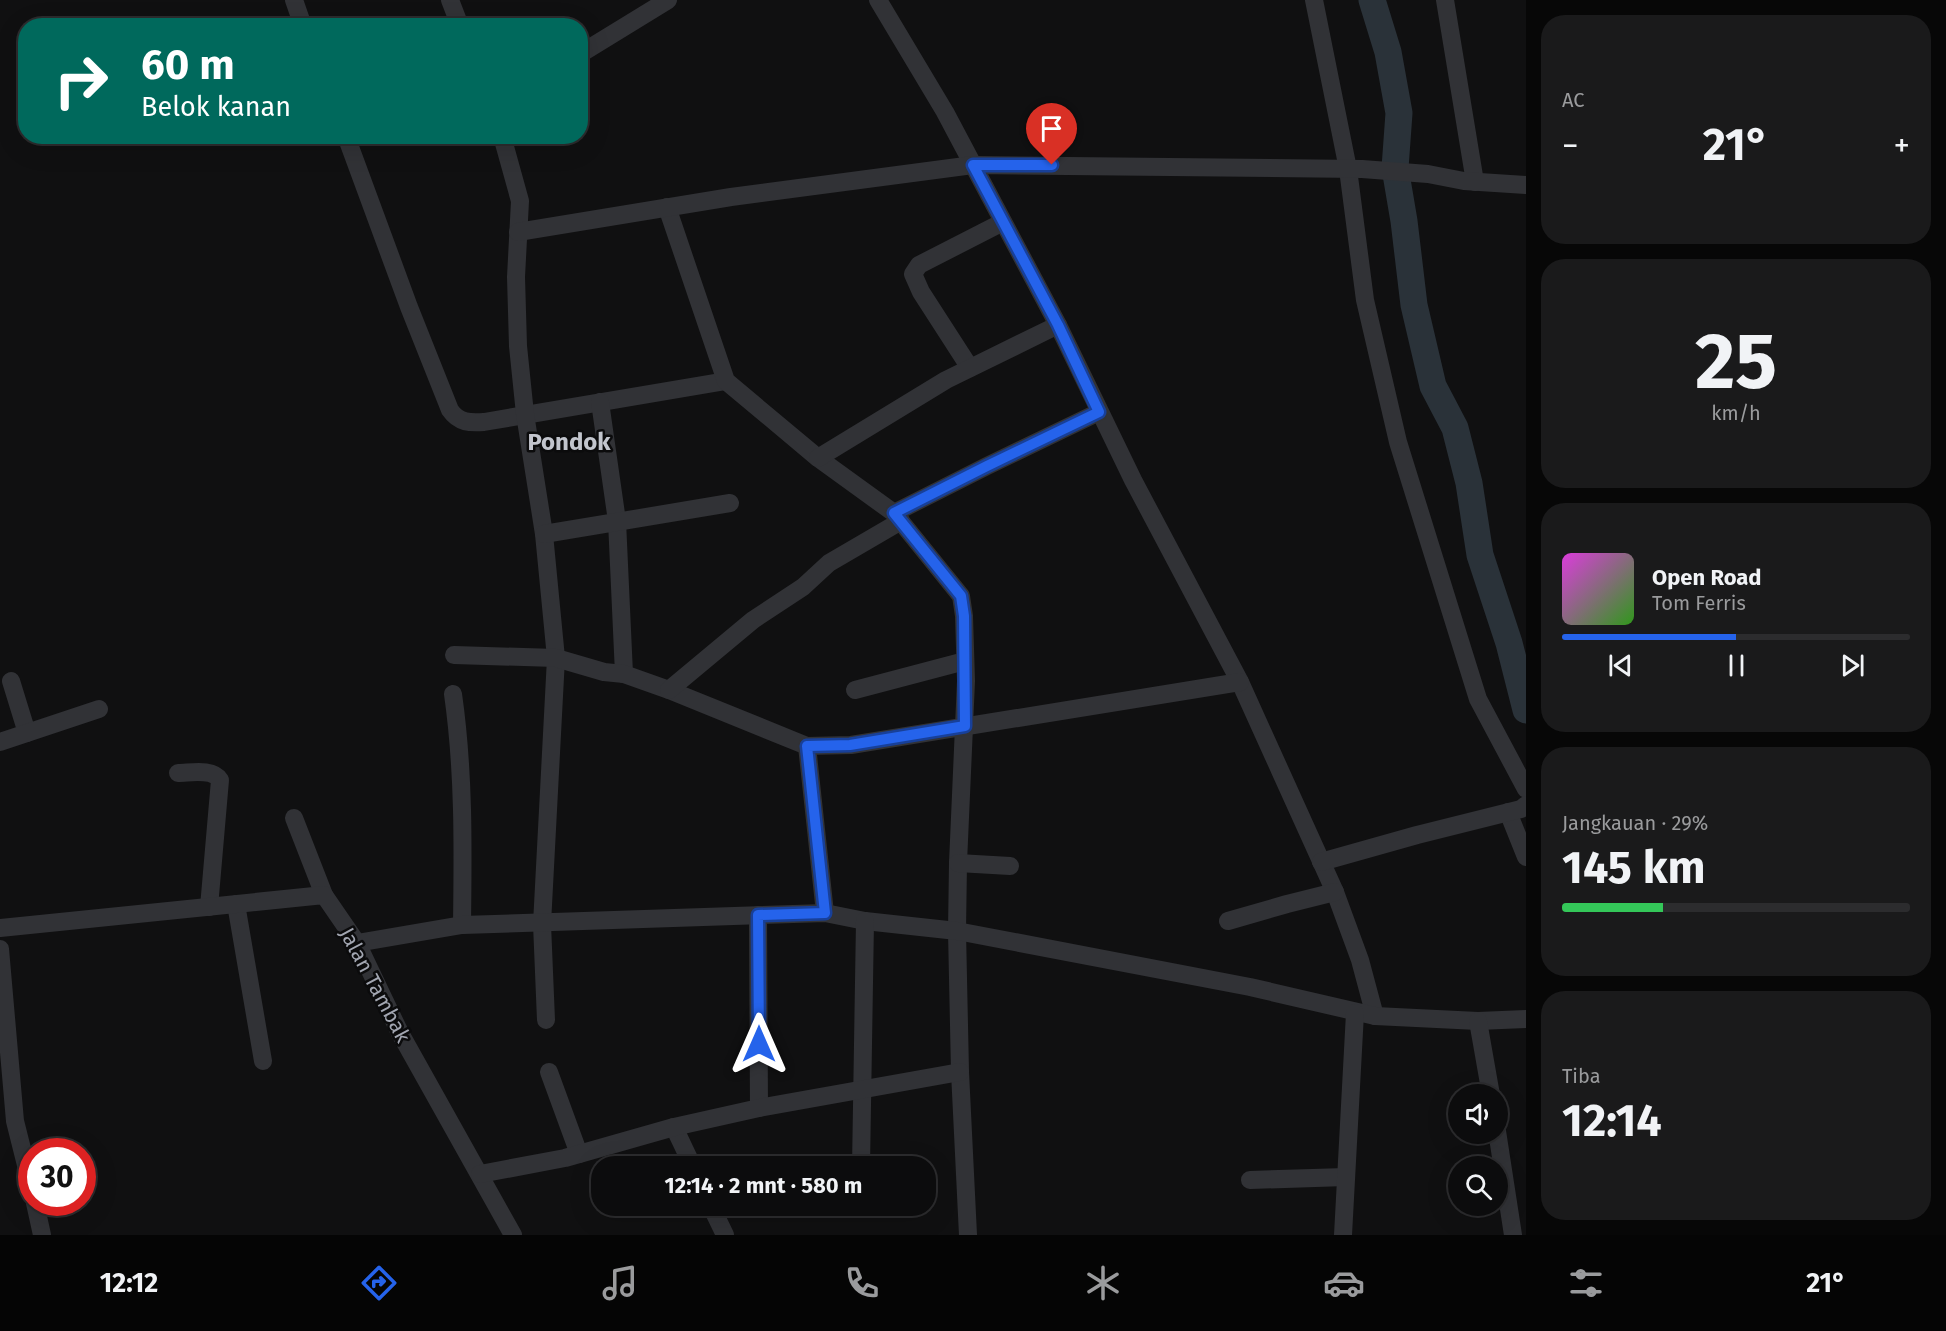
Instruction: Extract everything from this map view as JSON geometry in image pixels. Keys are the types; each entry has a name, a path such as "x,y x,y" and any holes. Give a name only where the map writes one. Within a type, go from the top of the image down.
{"street":[{"path":"294,0 300,18"},
{"path":"450,0 457,18"},
{"path":"588,49 668,0"},
{"path":"878,0 945,112 1058,325 1099,412 1240,682 1335,892 1360,960 1375,1016"},
{"path":"1314,0 1355,169 1365,300 1398,442 1478,699 1526,789"},
{"path":"1445,0 1475,182"},
{"path":"349,144 409,307 454,417 472,423 726,381"},
{"path":"504,144 520,201 516,312 525,414 544,534 556,658 542,924 546,1020"},
{"path":"518,232 731,197 973,165 1355,169 1428,174 1475,182 1526,185"},
{"path":"667,207 726,381 901,512 961,596 964,616 965,726 957,931 960,1072 968,1235"},
{"path":"970,368 921,292 913,274 919,265 1003,222"},
{"path":"824,454 946,380 1058,325"},
{"path":"600,402 617,521 624,674"},
{"path":"669,690 753,620 803,587 829,563 901,512 1099,412"},
{"path":"544,534 730,503"},
{"path":"454,655 556,658 604,672 624,674 807,746 850,745 1240,682"},
{"path":"855,690 965,661"},
{"path":"11,681 27,733"},
{"path":"453,694 460,746 462,925"},
{"path":"0,742 99,710"},
{"path":"807,746 825,913"},
{"path":"178,773 216,774 220,780 209,907"},
{"path":"1321,862 1526,806"},
{"path":"1508,812 1526,857"},
{"name":"Jalan Tambak","path":"294,818 324,894 357,943 400,1033 513,1235"},
{"path":"958,863 1010,866"},
{"path":"1228,921 1335,892"},
{"path":"0,928 324,894"},
{"path":"236,904 263,1061"},
{"path":"357,943 462,925 825,913 865,921 957,931 1250,987 1354,1013 1478,1021 1526,1019"},
{"path":"758,915 759,1108"},
{"path":"861,1156 865,921"},
{"path":"0,949 8,1122 18,1150"},
{"path":"1344,1235 1354,1013"},
{"path":"1478,1021 1489,1084"},
{"path":"549,1072 579,1154"},
{"path":"480,1174 579,1154 674,1127 759,1108 960,1072"},
{"path":"674,1127 688,1156"},
{"path":"1499,1144 1513,1235"},
{"path":"1250,1180 1346,1177"},
{"path":"38,1216 42,1235"},
{"path":"716,1216 725,1235"}],"waterway":[{"path":"1372,0 1388,52 1399,113 1395,168 1414,305 1433,386 1455,428 1469,483 1480,555 1509,643 1526,710"}],"district":[{"name":"Pondok","path":"569,442"}],"route":[{"path":"759,1044 758,915 825,913 807,746 850,745 965,726 966,681 964,616 961,596 894,513 1099,412 1058,325 973,165 1052,165"}]}
